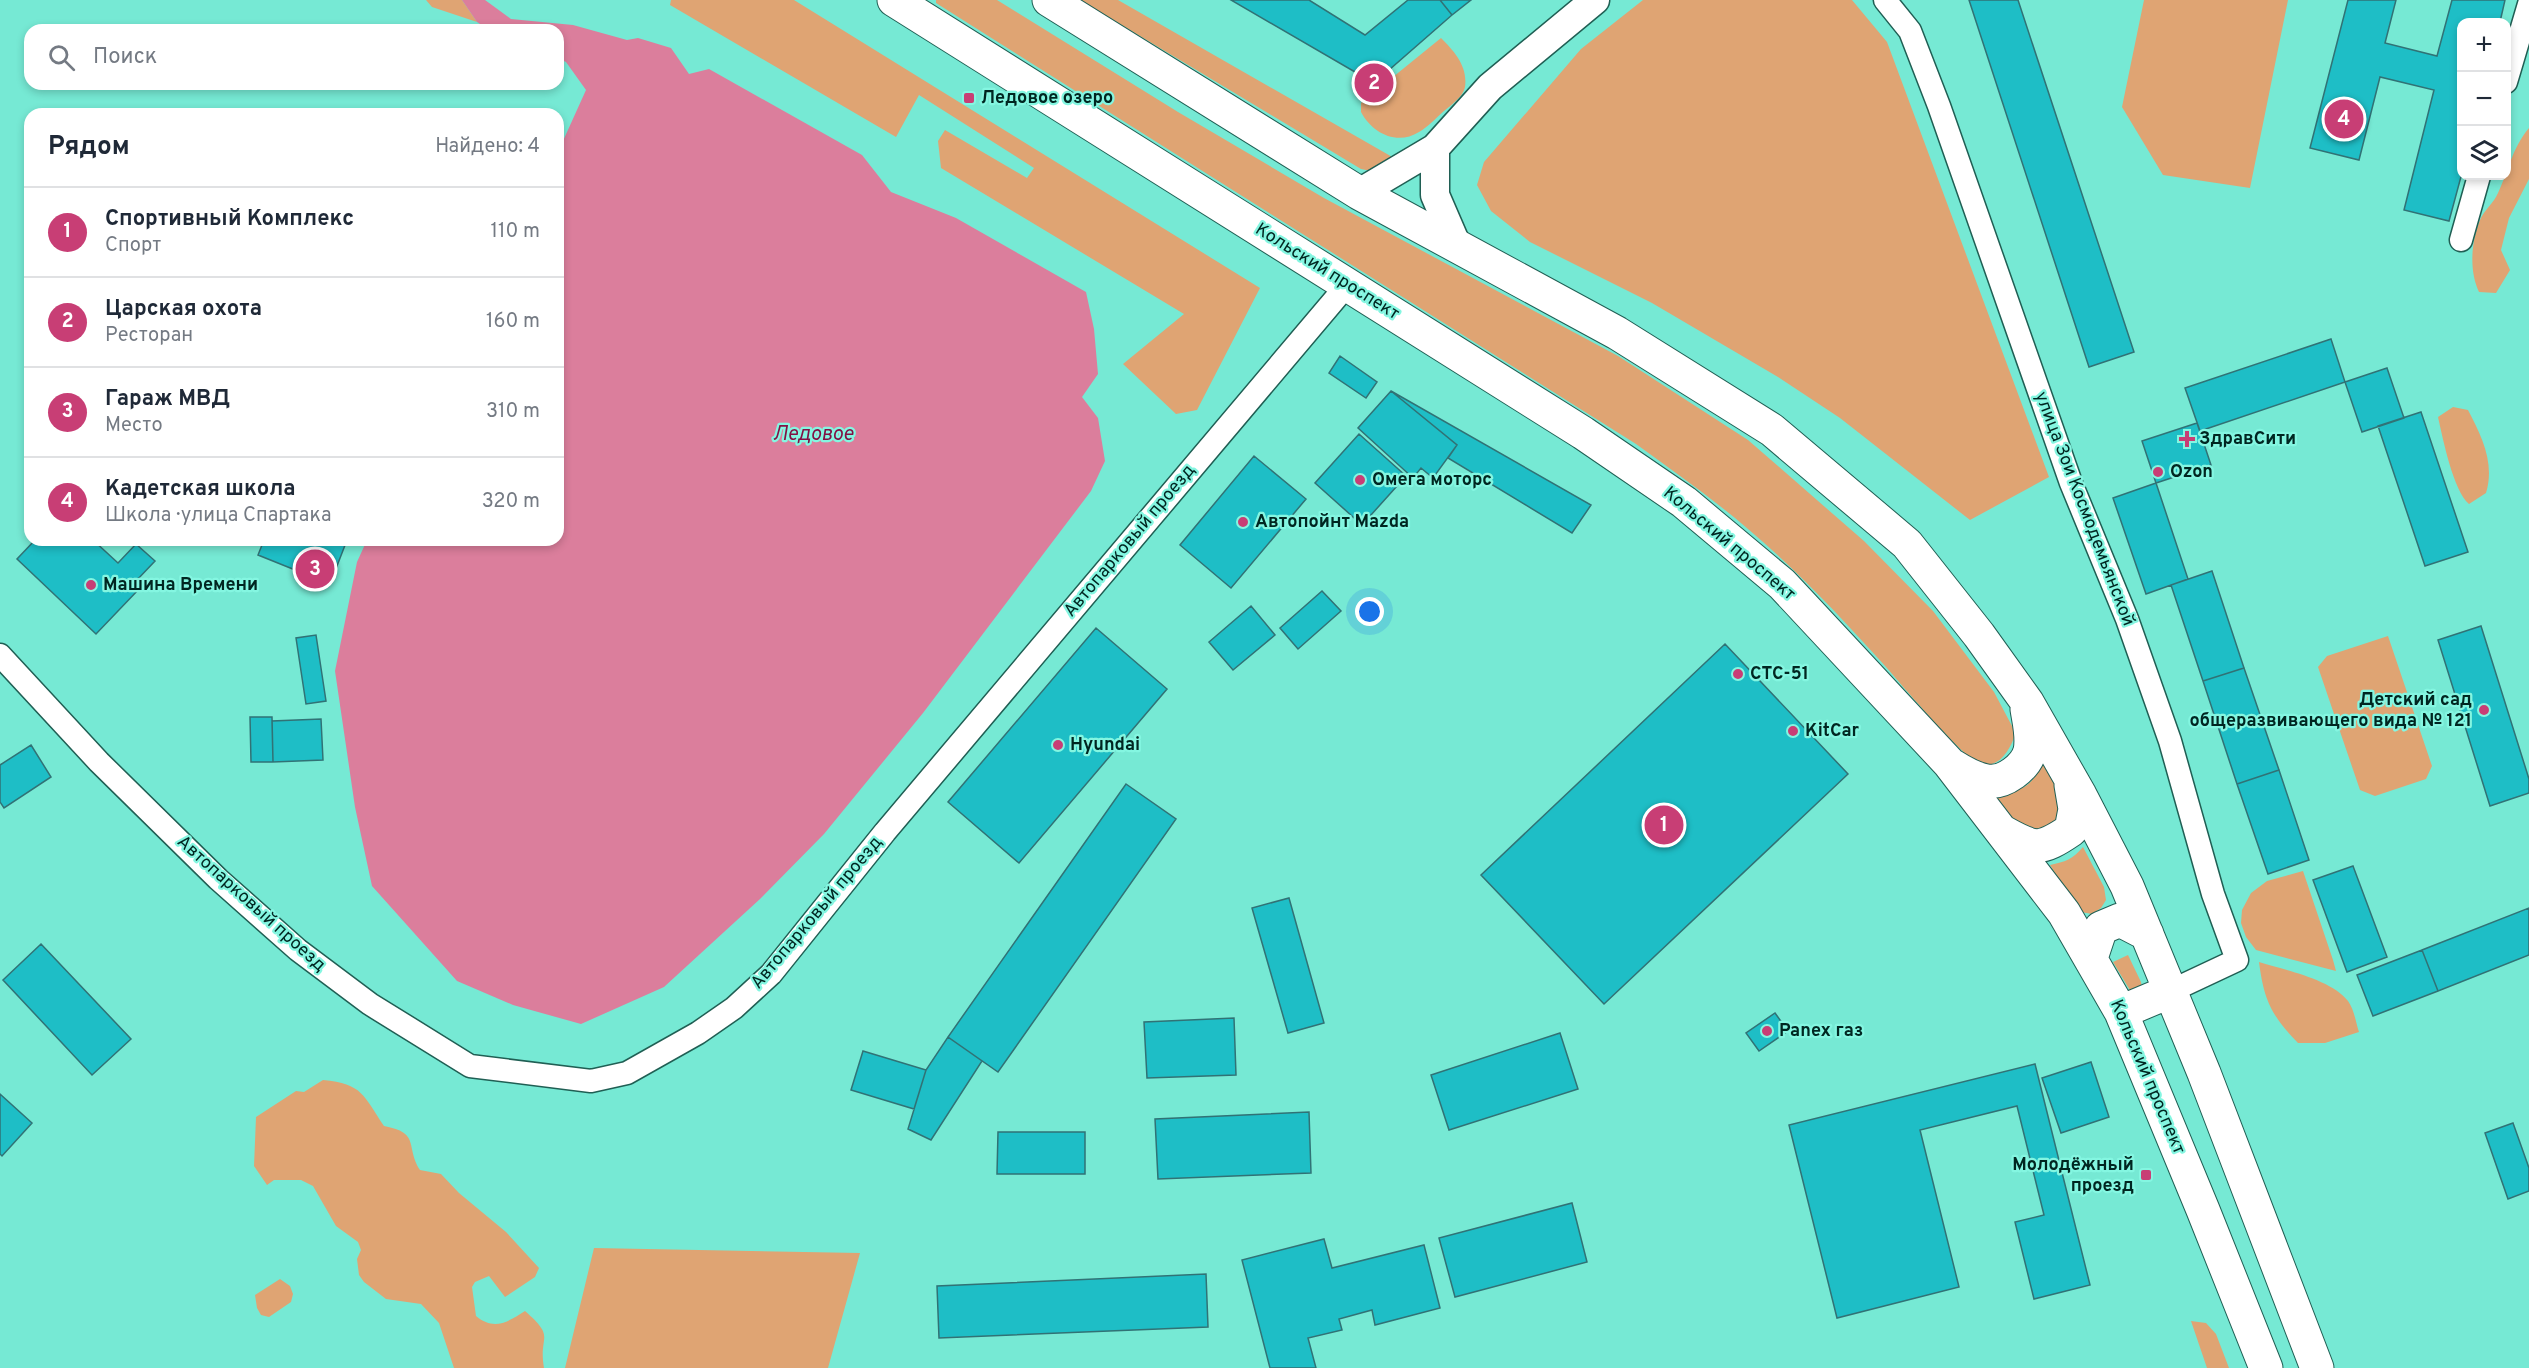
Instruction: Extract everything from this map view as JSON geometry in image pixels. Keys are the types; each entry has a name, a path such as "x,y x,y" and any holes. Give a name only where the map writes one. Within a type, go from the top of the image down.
{"main road":[{"name":"Кольский проспект","path":"894,0 1583,433 1684,502 1782,585 1949,763 2064,913 2115,935 2171,991 2317,1368"},
{"name":"Кольский проспект","path":"1048,0 1359,193 1617,333 1772,430 1906,544 1979,635 2027,702 2070,776 2127,886 2115,935 2121,1012 2204,1210 2266,1368"},
{"path":"1949,763 1969,776 1990,782 2016,773 2030,753 2031,736 2027,702"},
{"path":"2003,832 2028,846 2050,844 2071,830 2075,809 2070,776"},
{"path":"2121,1012 2171,991"}],"street":[{"path":"1359,193 1435,148 1490,87 1595,0"},
{"name":"улица Зои Космодемьянской","path":"1885,0 1910,31 1939,106 2071,483 2127,619 2170,741 2213,894 2237,960 2171,991"},
{"path":"2509,72 2529,4"},
{"path":"1435,148 1435,195 1457,246"},
{"path":"2461,240 2478,180"},
{"name":"Автопарковый проезд","path":"0,655 99,762 218,879 298,950 370,1004 470,1066 591,1081 627,1072 698,1034 734,1008 771,974 885,832 1347,285"}],"shaded area":[{"path":"426,0 462,0 477,22 432,7"},
{"path":"671,0 794,0 1260,288 1197,410 1176,414 1123,364 1184,314 941,168 938,141 945,130 1027,178 1034,168 919,95 896,137 670,5"},
{"path":"936,0 997,0 1178,112 1324,198 1618,356 1748,440 1864,541 1933,611 1994,692 2012,726 2015,735 2007,752 1993,764 1980,764 1972,759 1933,720 1836,613 1784,561 1721,506 1636,444 936,3"},
{"path":"1080,0 1118,0 1401,162 1376,172 1361,169"},
{"path":"1643,0 1852,0 1887,42 2049,477 1970,520 1840,418 1778,377 1652,303 1530,242 1491,211 1477,185 1484,162 1581,49"},
{"path":"2144,0 2288,0 2250,188 2163,175 2122,107"},
{"path":"1441,38 1462,66 1465,87 1462,94 1429,125 1411,136 1394,137 1378,131 1361,112 1361,103"},
{"path":"2529,128 2529,179 2509,218 2501,250 2510,270 2496,293 2479,292 2473,266 2473,247 2477,229 2482,216 2496,197 2504,180 2511,180 2511,160"},
{"path":"2453,407 2468,410 2486,450 2488,461 2486,493 2469,504 2453,476 2438,417"},
{"path":"2388,636 2432,766 2426,779 2375,796 2360,790 2318,667 2327,656"},
{"path":"2044,755 2065,811 2052,829 2017,831 1991,792 2012,791 2026,786 2032,781"},
{"path":"2083,847 2104,887 2106,900 2101,908 2092,914 2081,912 2074,904 2050,865 2068,859"},
{"path":"2303,871 2336,971 2256,950 2246,937 2241,923 2242,910 2251,893 2267,881"},
{"path":"2128,955 2141,982 2143,993 2134,997 2113,962"},
{"path":"2259,962 2307,976 2340,993 2350,1004 2359,1032 2325,1043 2298,1043 2281,1024 2270,1006 2263,987"},
{"path":"323,1080 346,1085 361,1093 384,1126 403,1132 408,1137 420,1170 441,1174 459,1193 506,1232 539,1268 535,1277 505,1297 489,1276 475,1282 472,1287 476,1316 483,1321 501,1323 525,1311 535,1320 541,1327 544,1337 544,1368 454,1368 439,1323 421,1304 386,1299 364,1282 359,1275 357,1259 361,1250 358,1242 336,1226 313,1186 301,1180 274,1180 267,1185 254,1166 256,1117 296,1091 304,1092"},
{"path":"594,1248 860,1253 828,1368 565,1368"},
{"path":"280,1279 290,1286 293,1294 291,1302 269,1317 261,1315 257,1308 255,1295"},
{"path":"2191,1321 2206,1323 2216,1334 2229,1368 2207,1368"}],"water":[{"name":"Ледовое","path":"462,0 485,0 511,19 563,24 480,24"},
{"name":"Ледовое","path":"564,24 627,40 638,38 671,48 689,74 709,69 862,155 891,192 956,218 1086,292 1094,329 1098,374 1082,397 1098,418 1105,461 1091,491 923,713 824,834 760,899 664,987 581,1024 513,1005 457,981 372,886 355,807 335,671 357,562 364,546 564,546 564,139 586,90 564,61"}],"building":[{"path":"1231,0 1309,0 1365,35 1408,0 1440,0 1452,15 1374,83"},
{"path":"1440,0 1471,0 1452,15"},
{"path":"1969,0 2018,0 2134,352 2089,367"},
{"path":"2348,0 2396,0 2385,43 2437,56 2452,0 2505,0 2501,18 2457,18 2457,180 2460,180 2449,221 2404,210 2434,90 2380,77 2359,160 2310,148"},
{"path":"2331,339 2345,382 2200,431 2185,388"},
{"path":"1340,356 1377,382 1366,398 1329,373"},
{"path":"2387,368 2404,418 2362,432 2345,382"},
{"path":"1391,391 1591,505 1572,533 1448,458 1457,445"},
{"path":"1391,391 1457,445 1433,478 1421,468 1413,478 1358,428"},
{"path":"2421,412 2468,552 2425,566 2378,426"},
{"path":"2197,423 2211,465 2156,483 2142,441"},
{"name":"Омега моторс","path":"1359,434 1406,476 1362,525 1315,483"},
{"name":"Автопойнт Mazda","path":"1254,456 1306,499 1231,588 1180,545"},
{"path":"2156,483 2188,579 2146,594 2113,498"},
{"name":"Машина Времени","path":"29,546 100,546 118,563 134,546 138,546 155,561 135,582 140,588 96,634 17,559"},
{"path":"262,546 345,546 330,584 258,555"},
{"path":"2212,571 2244,668 2203,681 2171,585"},
{"path":"1322,591 1341,611 1298,649 1280,628"},
{"path":"1251,606 1275,635 1233,670 1209,642"},
{"name":"Детский сад общеразвивающего вида № 121","path":"2481,626 2529,779 2529,793 2490,806 2438,640"},
{"name":"Hyundai","path":"1096,628 1167,689 1019,863 948,802"},
{"path":"316,635 326,701 306,704 296,638"},
{"path":"1725,644 1848,774 1604,1004 1481,875"},
{"path":"2244,668 2279,770 2237,784 2203,681"},
{"path":"250,717 272,717 273,762 251,762"},
{"path":"321,719 323,760 273,762 272,721"},
{"path":"31,745 51,777 4,808 0,802 0,765"},
{"path":"2279,770 2309,860 2268,874 2237,784"},
{"path":"1126,784 1176,819 998,1072 948,1037"},
{"path":"2353,866 2387,957 2347,972 2313,880"},
{"path":"1289,898 1324,1023 1288,1033 1252,908"},
{"path":"2529,908 2529,955 2438,991 2422,950"},
{"path":"41,944 131,1039 92,1075 3,980"},
{"path":"2422,950 2438,991 2373,1016 2357,975"},
{"path":"1775,1013 1788,1031 1759,1051 1746,1033"},
{"path":"1234,1018 1236,1075 1147,1078 1144,1022"},
{"path":"1560,1033 1578,1089 1449,1130 1431,1075"},
{"path":"948,1037 982,1061 931,1140 908,1129 926,1070"},
{"path":"863,1051 926,1070 914,1109 851,1090"},
{"path":"2091,1062 2109,1117 2061,1133 2042,1078"},
{"path":"2035,1064 2090,1285 2034,1299 2015,1222 2044,1215 2017,1106 1920,1130 1959,1287 1837,1318 1789,1125"},
{"path":"0,1094 32,1123 2,1156 0,1154"},
{"path":"1309,1112 1311,1173 1158,1179 1155,1119"},
{"path":"2513,1123 2529,1168 2529,1191 2508,1199 2485,1133"},
{"path":"998,1132 1085,1132 1085,1174 997,1174"},
{"path":"1572,1203 1587,1262 1455,1297 1439,1238"},
{"path":"1324,1239 1332,1268 1424,1245 1440,1308 1375,1325 1372,1310 1339,1319 1342,1330 1308,1338 1316,1368 1270,1368 1242,1260"},
{"path":"1206,1274 1208,1327 939,1338 937,1286"}],"place":[{"name":"Царская охота","path":"1374,83"},
{"name":"Ледовое озеро","path":"969,98"},
{"name":"Кадетская школа","path":"2344,119"},
{"name":"ЗдравСити","path":"2187,439"},
{"name":"Ozon","path":"2158,472"},
{"name":"Омега моторс","path":"1360,480"},
{"name":"Автопойнт Mazda","path":"1243,522"},
{"name":"Гараж МВД","path":"315,569"},
{"name":"Машина Времени","path":"91,585"},
{"name":"СТС-51","path":"1738,674"},
{"name":"Детский сад общеразвивающего вида № 121","path":"2484,710"},
{"name":"KitCar","path":"1793,731"},
{"name":"Hyundai","path":"1058,745"},
{"name":"Спортивный Комплекс","path":"1664,825"},
{"name":"Panex газ","path":"1767,1031"},
{"name":"Молодёжный проезд","path":"2146,1175"}]}
